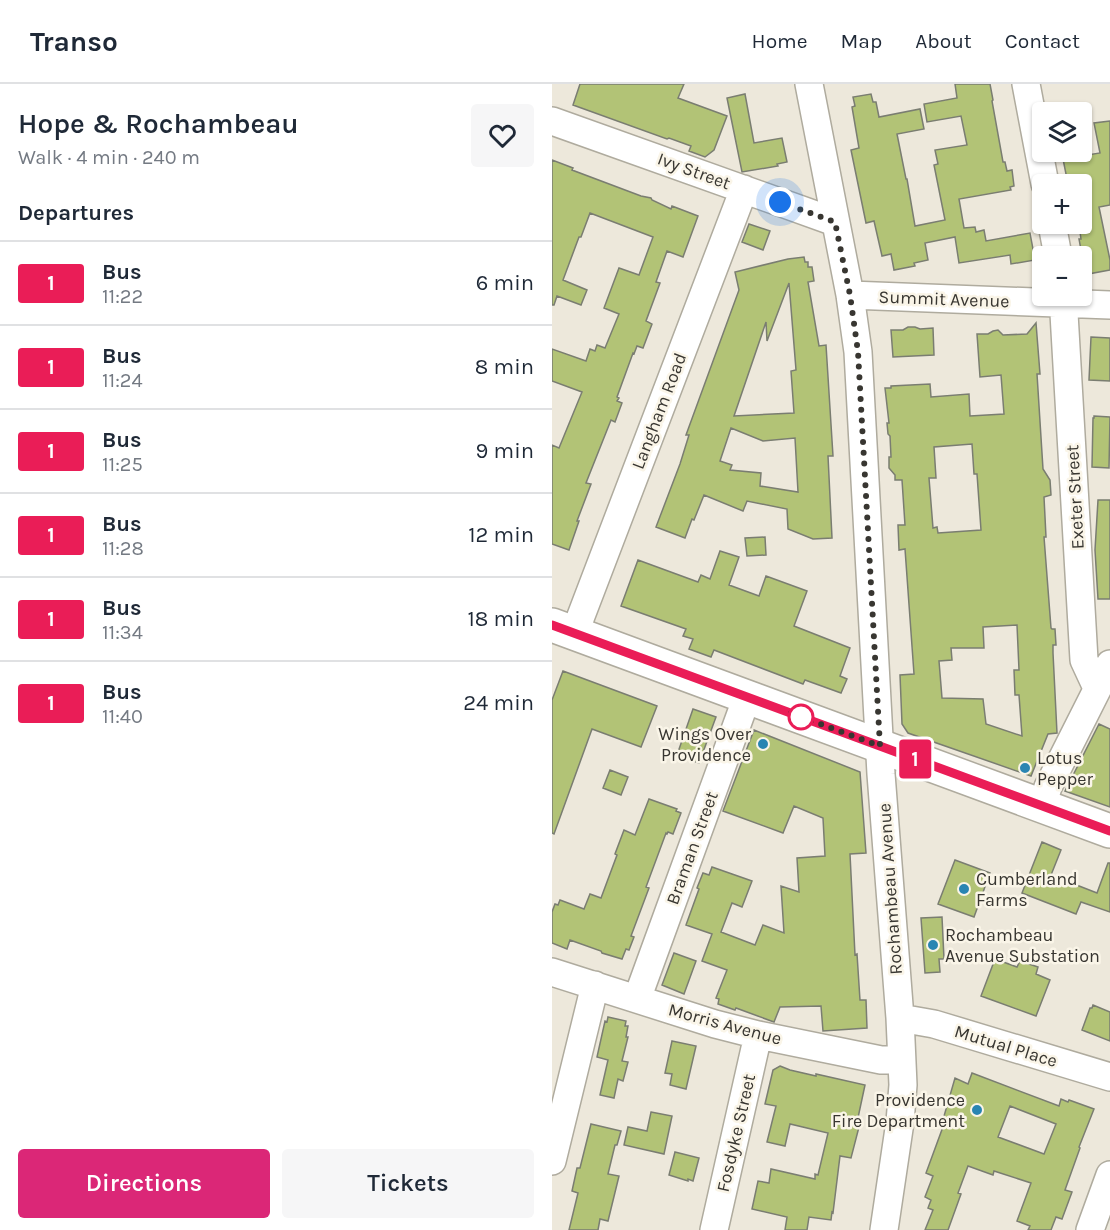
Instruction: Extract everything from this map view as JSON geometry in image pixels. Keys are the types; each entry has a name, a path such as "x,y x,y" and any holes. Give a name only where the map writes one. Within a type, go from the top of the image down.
{"main road":[{"path":"558,629 1110,831"}],"street":[{"name":"Rochambeau Avenue","path":"809,84 850,295 858,352 881,774 903,1085 900,1122 884,1230"},
{"path":"1026,84 1043,174"},
{"name":"Ivy Street","path":"552,121 835,222"},
{"name":"Langham Road","path":"558,629 585,605 744,189"},
{"name":"Summit Avenue","path":"850,295 1032,298"},
{"name":"Summit Avenue","path":"1092,303 1110,305"},
{"name":"Exeter Street","path":"1064,306 1084,660 1097,688"},
{"path":"1042,806 1048,788 1110,664"},
{"name":"Braman Street","path":"637,999 747,697"},
{"name":"Morris Avenue","path":"552,972 714,1024 881,1060 901,1060"},
{"path":"552,1161 595,985"},
{"name":"Mutual Place","path":"900,1018 934,1024 1110,1077"},
{"name":"Fosdyke Street","path":"714,1230 758,1035"},
{"path":"1090,1230 1110,1175"}],"building":[{"path":"580,84 684,84 678,98 727,116 714,150 705,157 689,151 691,146 573,105"},
{"path":"955,84 990,84 1003,162 1005,162 1007,171 1012,170 1014,186 1010,187 1011,190 959,199 964,228 975,227 976,232 984,230 986,241 1030,233 1032,260 1011,264 1010,255 959,263 955,237 925,243 928,260 914,263 915,266 894,270 891,254 882,256 874,221 866,223 851,150 859,148 852,107 855,106 853,97 871,94 873,102 876,102 879,117 920,109 924,129 897,134 915,226 945,220 934,165 938,164 935,150 967,145 961,116 927,122 924,104 957,98"},
{"path":"745,94 754,143 782,138 787,162 777,164 778,166 742,172 727,98"},
{"path":"1110,121 1110,205 1099,207 1110,270 1092,273 1092,246 1080,246 1079,239 1081,239 1080,234 1092,234 1092,174 1066,174 1064,162 1092,162 1092,154 1100,153 1094,123"},
{"path":"552,160 573,168 572,170 651,198 671,209 672,206 698,216 683,257 667,251 656,282 660,283 646,321 652,324 643,348 637,346 633,353 617,397 619,398 617,401 622,403 615,422 611,420 586,483 591,484 569,550 552,544 552,445 559,448 582,392 552,381 552,349 586,361 590,349 595,351 597,345 605,348 619,314 604,308 619,268 639,275 653,237 590,213 563,280 587,290 581,305 557,296 552,305"},
{"path":"749,224 770,231 763,250 742,242"},
{"path":"804,257 805,262 808,262 808,267 812,267 814,281 808,282 819,346 826,345 833,456 828,456 832,538 813,539 788,529 787,509 747,501 743,511 704,495 685,538 656,527 680,464 689,435 686,435 739,290 735,272","holes":["789,283 796,370 791,371 794,413 734,416 766,322 767,341","731,428 763,441 795,438 798,492 760,486 761,473 730,470 732,465 720,461"]},
{"path":"1036,323 1043,469 1050,480 1051,495 1044,497 1046,537 1044,537 1051,628 1055,629 1056,645 1053,645 1053,653 1057,733 1048,734 1031,776 908,733 902,724 900,675 914,674 905,549 899,550 898,525 905,525 902,480 895,480 895,475 889,468 890,436 885,388 930,384 931,397 969,394 970,416 1004,414 1001,375 980,377 977,334 988,334 998,330 1003,335 1027,334","holes":["972,444 974,474 977,474 981,530 938,533 937,527 933,528 929,478 936,478 934,447","1017,625 1019,670 1014,670 1015,695 1019,695 1022,736 986,724 983,699 942,698 939,661 952,660 951,648 984,648 983,627"]},
{"path":"908,327 933,328 934,355 893,357 891,330 903,330"},
{"path":"1091,337 1110,338 1110,381 1089,380"},
{"path":"1094,416 1110,417 1109,468 1092,467"},
{"path":"1098,500 1110,500 1110,599 1098,599 1095,550"},
{"path":"765,537 766,555 747,556 745,538"},
{"path":"720,551 739,557 729,585 759,596 766,576 807,591 794,626 850,648 840,676 847,679 841,693 805,680 803,684 714,650 711,657 689,649 693,639 683,636 686,629 621,606 638,560 698,582 701,575 710,579"},
{"path":"563,671 657,706 641,747 592,729 554,834 552,833 552,700"},
{"path":"693,709 716,717 699,763 677,755"},
{"path":"1099,724 1110,729 1110,807 1065,791"},
{"path":"754,730 860,772 866,853 850,854 855,955 857,954 860,1000 866,1000 867,1028 823,1031 821,1006 780,1007 774,1022 718,1004 719,999 716,998 727,970 702,961 712,934 686,925 703,873 709,875 712,867 752,881 742,907 732,903 721,932 755,945 763,925 784,933 781,886 799,892 797,858 825,856 823,818 794,806 783,833 723,811"},
{"path":"610,770 628,777 621,795 603,788"},
{"path":"649,799 677,809 676,811 681,813 673,834 666,833 646,887 649,888 631,936 634,937 629,950 626,949 622,959 570,940 567,949 552,943 552,912 555,904 558,905 560,900 584,909 590,894 601,898 624,830 635,835"},
{"path":"1042,842 1061,850 1051,875 1097,893 1108,863 1110,863 1110,912 1081,902 1076,914 1022,893"},
{"name":"Cumberland Farms","path":"955,860 990,873 974,917 938,904"},
{"name":"Rochambeau Avenue Substation","path":"942,917 944,959 939,959 940,972 925,973 921,918"},
{"path":"674,953 696,961 684,994 662,985"},
{"path":"995,959 1017,967 1020,961 1038,967 1036,974 1050,980 1036,1016 981,996"},
{"path":"1093,1005 1110,1012 1110,1041 1082,1030"},
{"path":"608,1017 626,1021 625,1026 628,1026 626,1037 628,1037 622,1061 628,1062 623,1081 618,1079 614,1098 600,1095 608,1060 597,1057 605,1021 607,1022"},
{"path":"672,1041 696,1046 686,1089 670,1085 672,1074 665,1073"},
{"path":"780,1066 816,1076 816,1074 865,1085 856,1127 859,1127 851,1158 840,1156 831,1220 809,1217 807,1230 785,1230 787,1217 752,1209 758,1181 769,1183 771,1169 815,1179 828,1133 790,1124 785,1146 767,1142 776,1106 765,1104 773,1070"},
{"path":"972,1073 1059,1106 1061,1099 1094,1109 1065,1190 1072,1192 1062,1219 1056,1217 1051,1230 1028,1230 1030,1226 1017,1221 1031,1183 994,1171 993,1175 968,1166 948,1230 925,1230 933,1210 928,1208 931,1200 925,1197 933,1176 926,1173 944,1124 942,1123 955,1078 968,1084","holes":["1010,1106 1056,1124 1044,1154 998,1137"]},
{"path":"651,1112 672,1116 664,1154 624,1145 628,1127 647,1131"},
{"path":"591,1124 621,1131 608,1174 619,1176 608,1221 600,1219 598,1230 569,1230 578,1193 572,1191"},
{"path":"675,1152 699,1158 693,1181 669,1175"}],"bus line":[{"name":"1","path":"552,625 1110,831"}],"place":[{"name":"Wings Over Providence","path":"763,744"},
{"name":"Lotus Pepper","path":"1025,768"},
{"name":"Cumberland Farms","path":"964,889"},
{"name":"Rochambeau Avenue Substation","path":"933,945"},
{"name":"Providence Fire Department","path":"977,1110"}],"route":[{"path":"780,202 835,222 850,295 858,352 880,746 791,713 801,717"}]}
